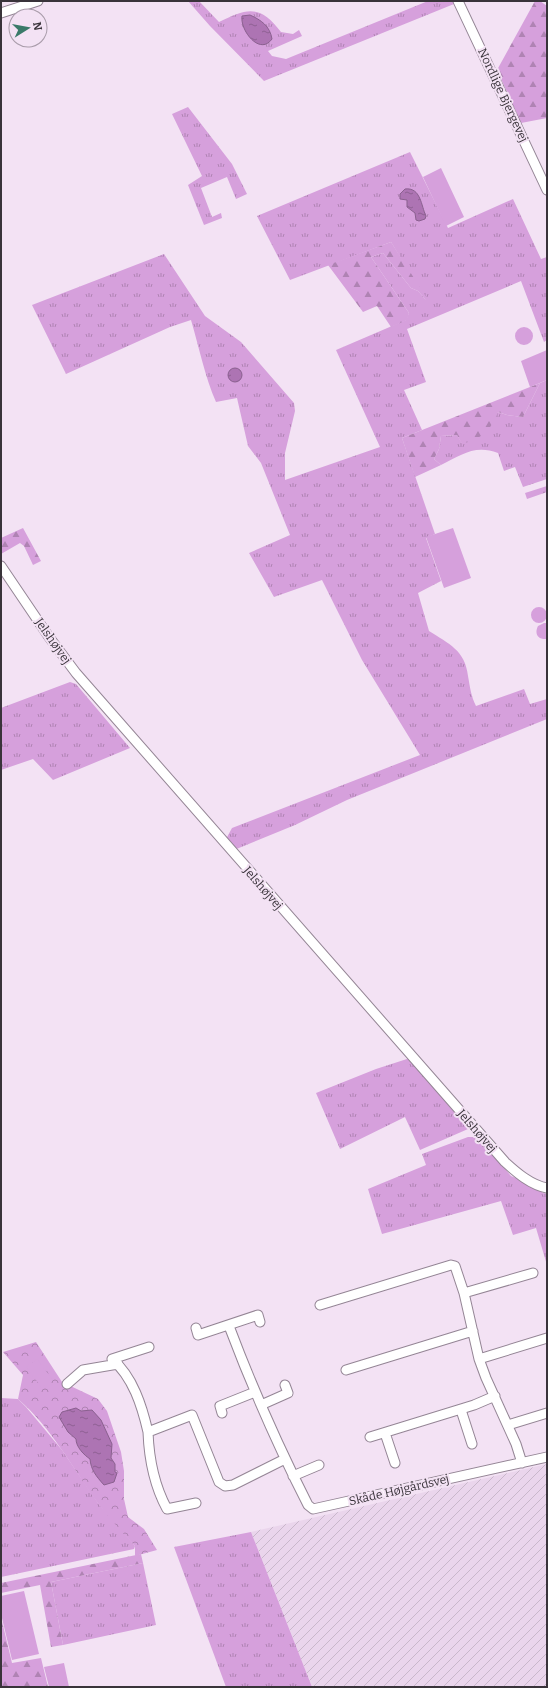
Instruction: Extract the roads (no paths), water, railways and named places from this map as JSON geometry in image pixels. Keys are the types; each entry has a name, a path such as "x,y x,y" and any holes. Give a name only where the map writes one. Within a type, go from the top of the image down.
{"street":[{"path":"1,13 38,1"},
{"name":"Nordlige Bjergevej","path":"458,1 547,190"},
{"name":"Jelshøjvej","path":"1,566 49,637 76,673 271,897 505,1162 527,1180 547,1188"},
{"path":"320,1305 451,1265 455,1266 464,1293 479,1359 486,1378 508,1425 522,1463"},
{"path":"464,1293 532,1273"},
{"path":"196,1328 198,1335 229,1326 258,1315 260,1322"},
{"name":"Skåde Højgårdsvej","path":"229,1326 255,1392 285,1459 308,1504 313,1509 547,1457"},
{"path":"346,1370 473,1331"},
{"path":"479,1359 547,1338"},
{"path":"148,1347 112,1359 118,1364 129,1379 139,1400 148,1432 152,1470 160,1496 166,1509 196,1503"},
{"path":"67,1384 83,1370 118,1364"},
{"path":"261,1405 288,1393 285,1385"},
{"path":"222,1412 220,1406 255,1392"},
{"path":"370,1437 461,1410 495,1396"},
{"path":"461,1410 472,1444"},
{"path":"508,1425 547,1413"},
{"path":"148,1432 192,1415 219,1482 225,1486 238,1483 285,1459"},
{"path":"386,1432 395,1463"},
{"path":"294,1476 319,1464"}],"water":[{"path":"250,15 261,21 269,30 272,39 267,44 262,45 257,43 247,34 242,22 242,16"},
{"path":"405,189 414,191 420,198 426,216 425,219 419,221 416,220 415,213 407,207 407,200 400,199 400,194"},
{"path":"232,368 238,368 242,372 242,378 238,382 232,382 228,378 228,372"},
{"path":"76,1408 81,1411 92,1410 101,1420 112,1444 111,1458 115,1464 115,1472 117,1473 114,1482 104,1485 101,1482 93,1470 90,1459 77,1445 76,1439 68,1432 59,1417 62,1412"}]}
